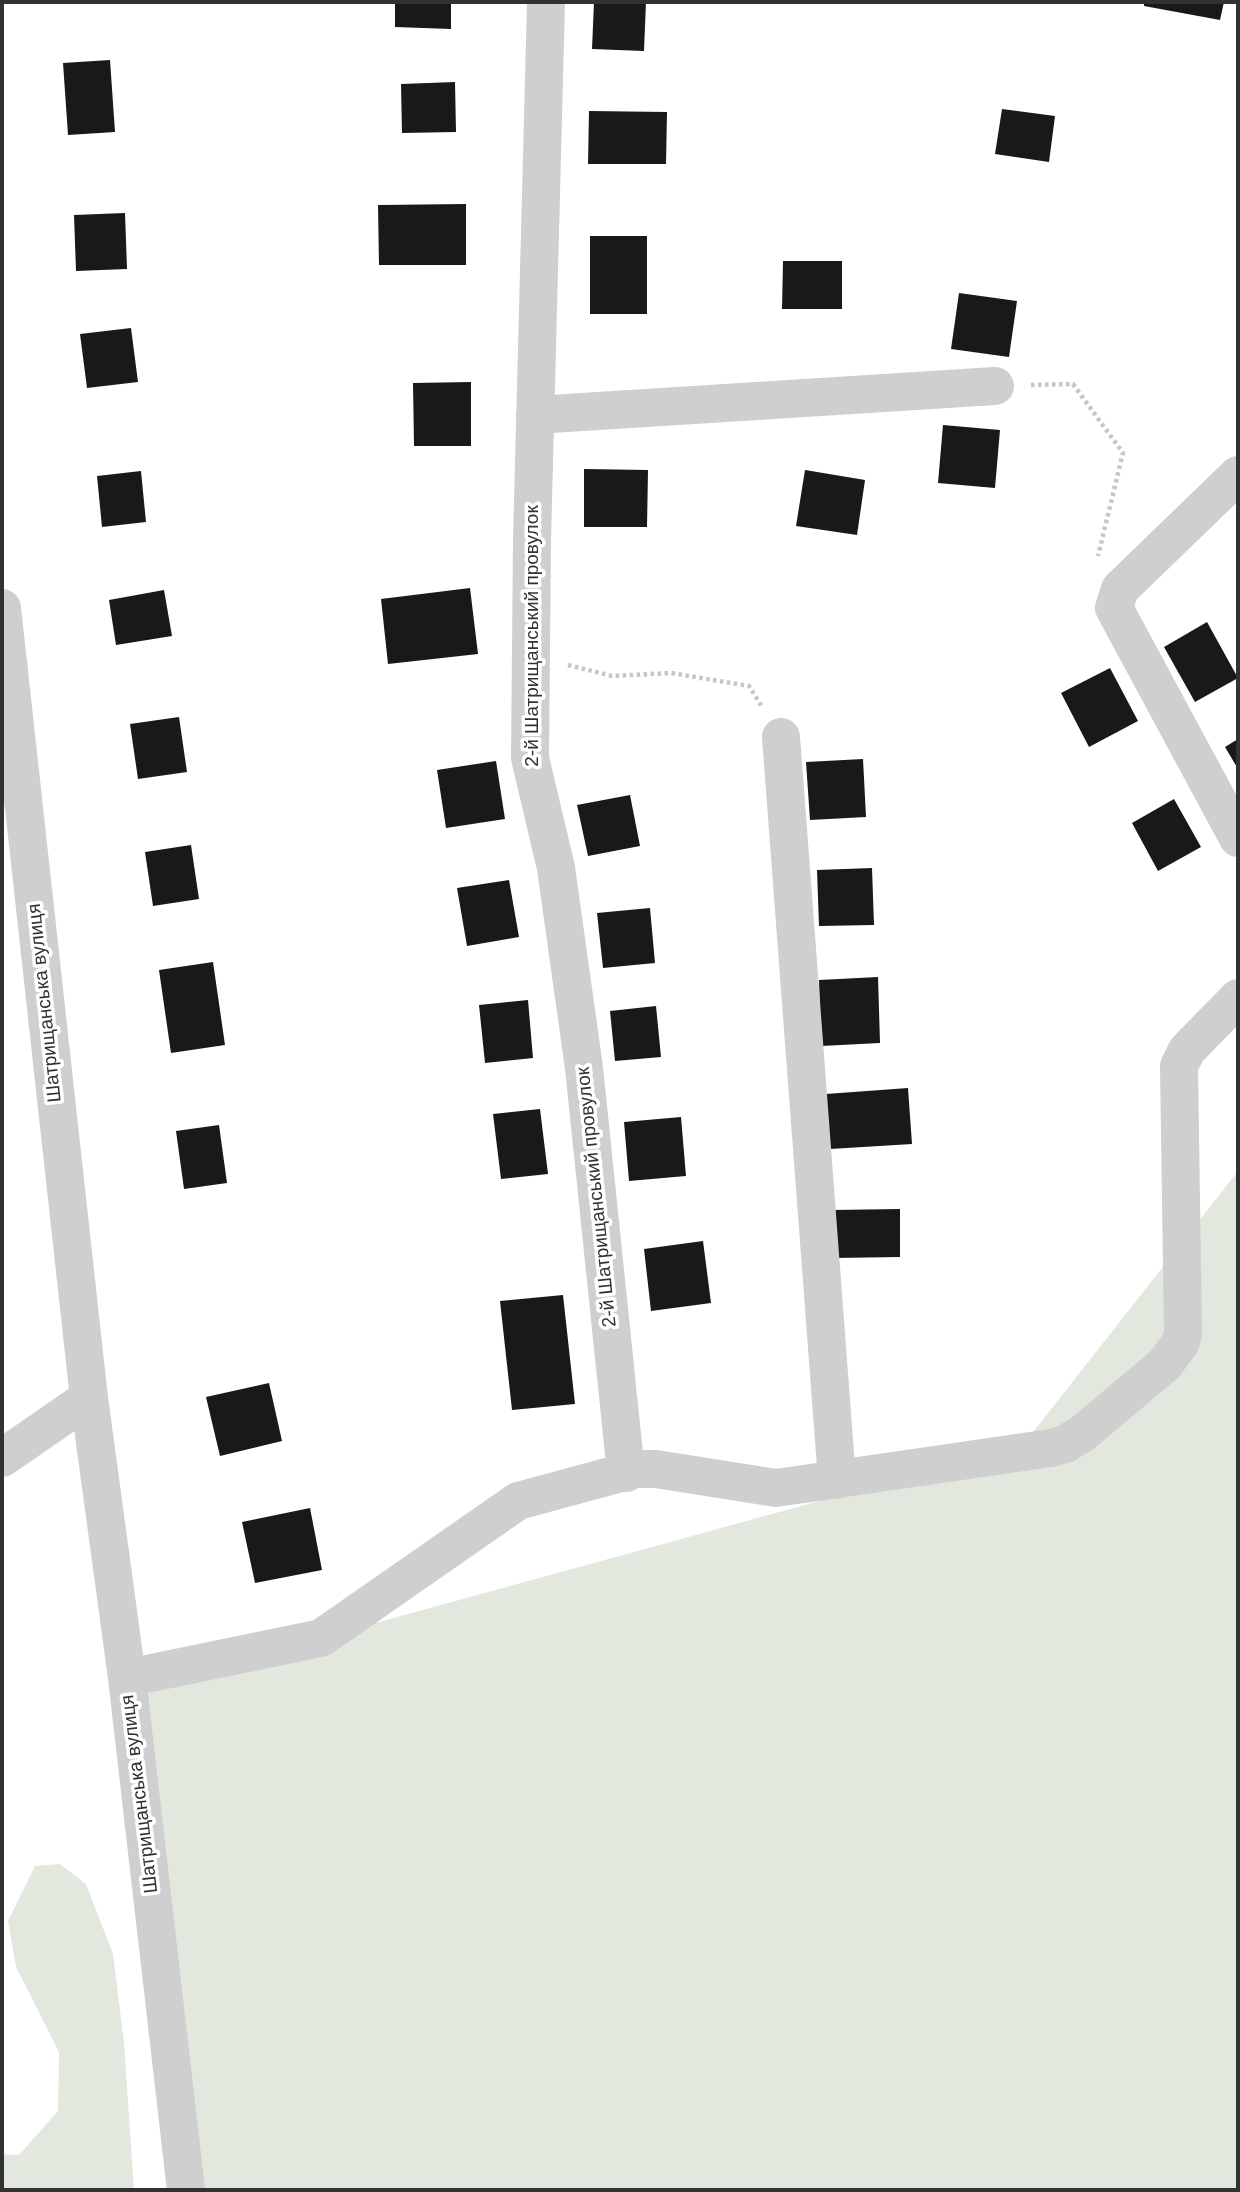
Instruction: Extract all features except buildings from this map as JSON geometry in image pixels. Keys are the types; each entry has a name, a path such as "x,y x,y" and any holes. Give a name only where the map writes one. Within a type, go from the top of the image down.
{"street":[{"name":"2-й Шатрищанський провулок","path":"546,2 535,415 531,768 554,859 584,1068 626,1474"},
{"path":"535,415 995,386"},
{"path":"1238,475 1120,589 1114,602 1115,613 1238,838"},
{"name":"Шатрищанська вулиця","path":"2,608 89,1398 127,1678 186,2190"},
{"path":"781,737 837,1479"},
{"path":"127,1678 321,1638 518,1501 626,1474 636,1469 656,1469 776,1488 1065,1444 1083,1433 1165,1364 1181,1342 1179,1066 1187,1050 1238,998"},
{"path":"2,1458 89,1398"}],"path":[{"path":"995,386 1073,384 1123,453 1095,568 1114,602"},
{"path":"531,654 612,676 671,673 749,686 781,737"}],"shaded area":[{"path":"1238,1171 1238,2190 186,2190 127,1678 321,1638 1023,1445"},
{"path":"60,1864 86,1884 113,1954 124,2043 134,2190 2,2190 2,2154 19,2155 58,2111 59,2052 16,1967 8,1921 35,1866"}]}
